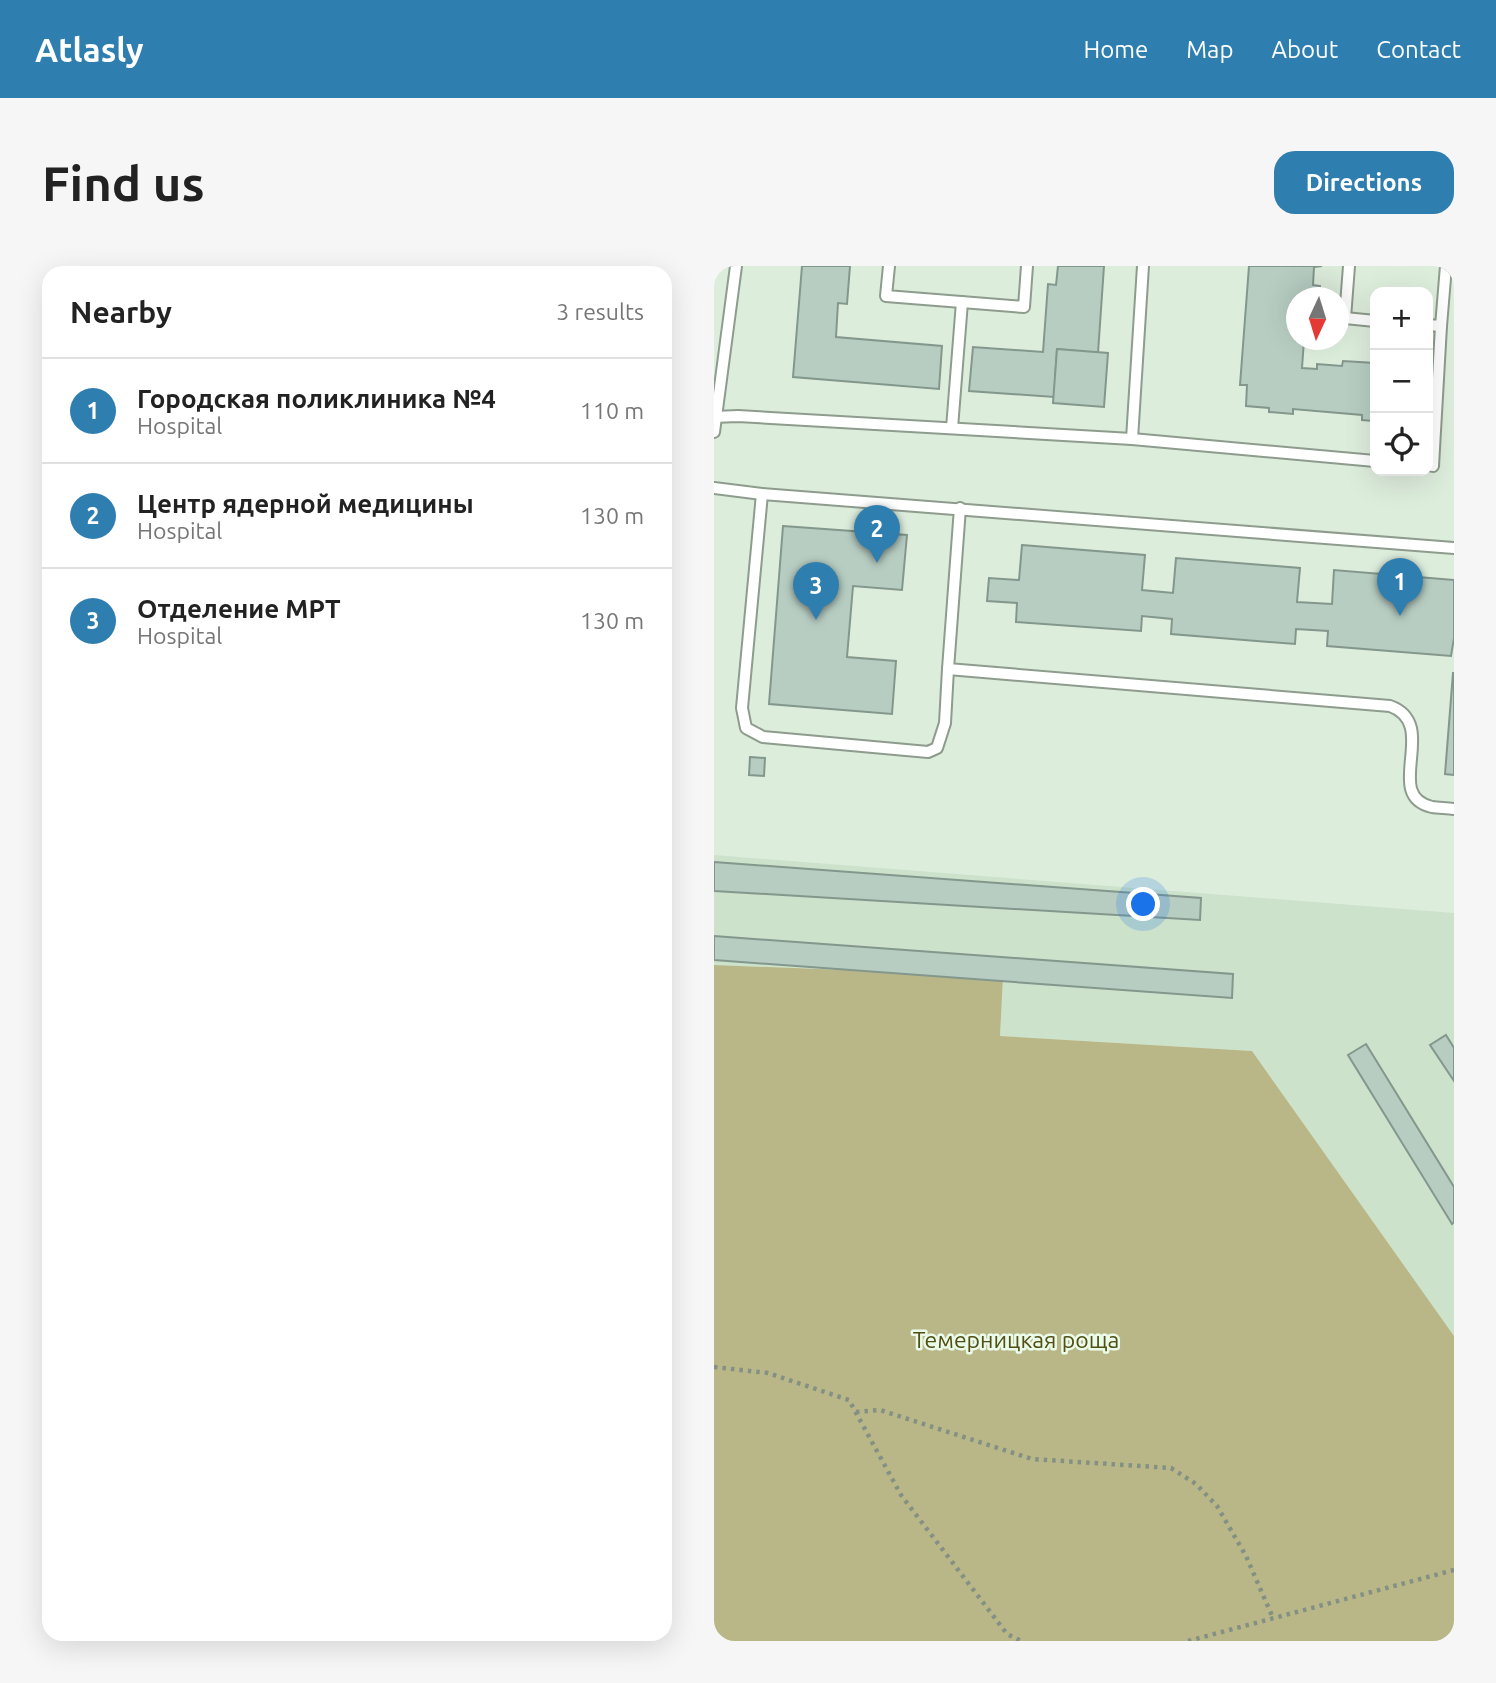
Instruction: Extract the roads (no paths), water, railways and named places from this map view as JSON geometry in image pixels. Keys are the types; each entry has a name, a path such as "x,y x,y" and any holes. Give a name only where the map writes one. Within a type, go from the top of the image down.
{"lane":[{"path":"714,432 736,266"},
{"path":"889,266 887,296 1024,307 1027,266"},
{"path":"1132,439 1143,266"},
{"path":"1349,266 1345,318 1370,320"},
{"path":"1433,466 1446,266"},
{"path":"952,428 962,302"},
{"path":"1433,325 1441,326"},
{"path":"715,417 738,416 1132,439 1370,461"},
{"path":"714,488 762,494 1454,548"},
{"path":"762,494 742,708 746,727 763,737 929,752 937,748 945,723 960,508"},
{"path":"948,669 1390,706 1403,710 1410,719 1412,729 1409,783 1414,796 1430,807 1454,809"}],"place":[{"name":"Центр ядерной медицины","path":"877,563"},
{"name":"Городская поликлиника №4","path":"1400,616"},
{"name":"Отделение МРТ","path":"816,620"}],"park label":[{"name":"Темерницкая роща","path":"1016,1339"}]}
